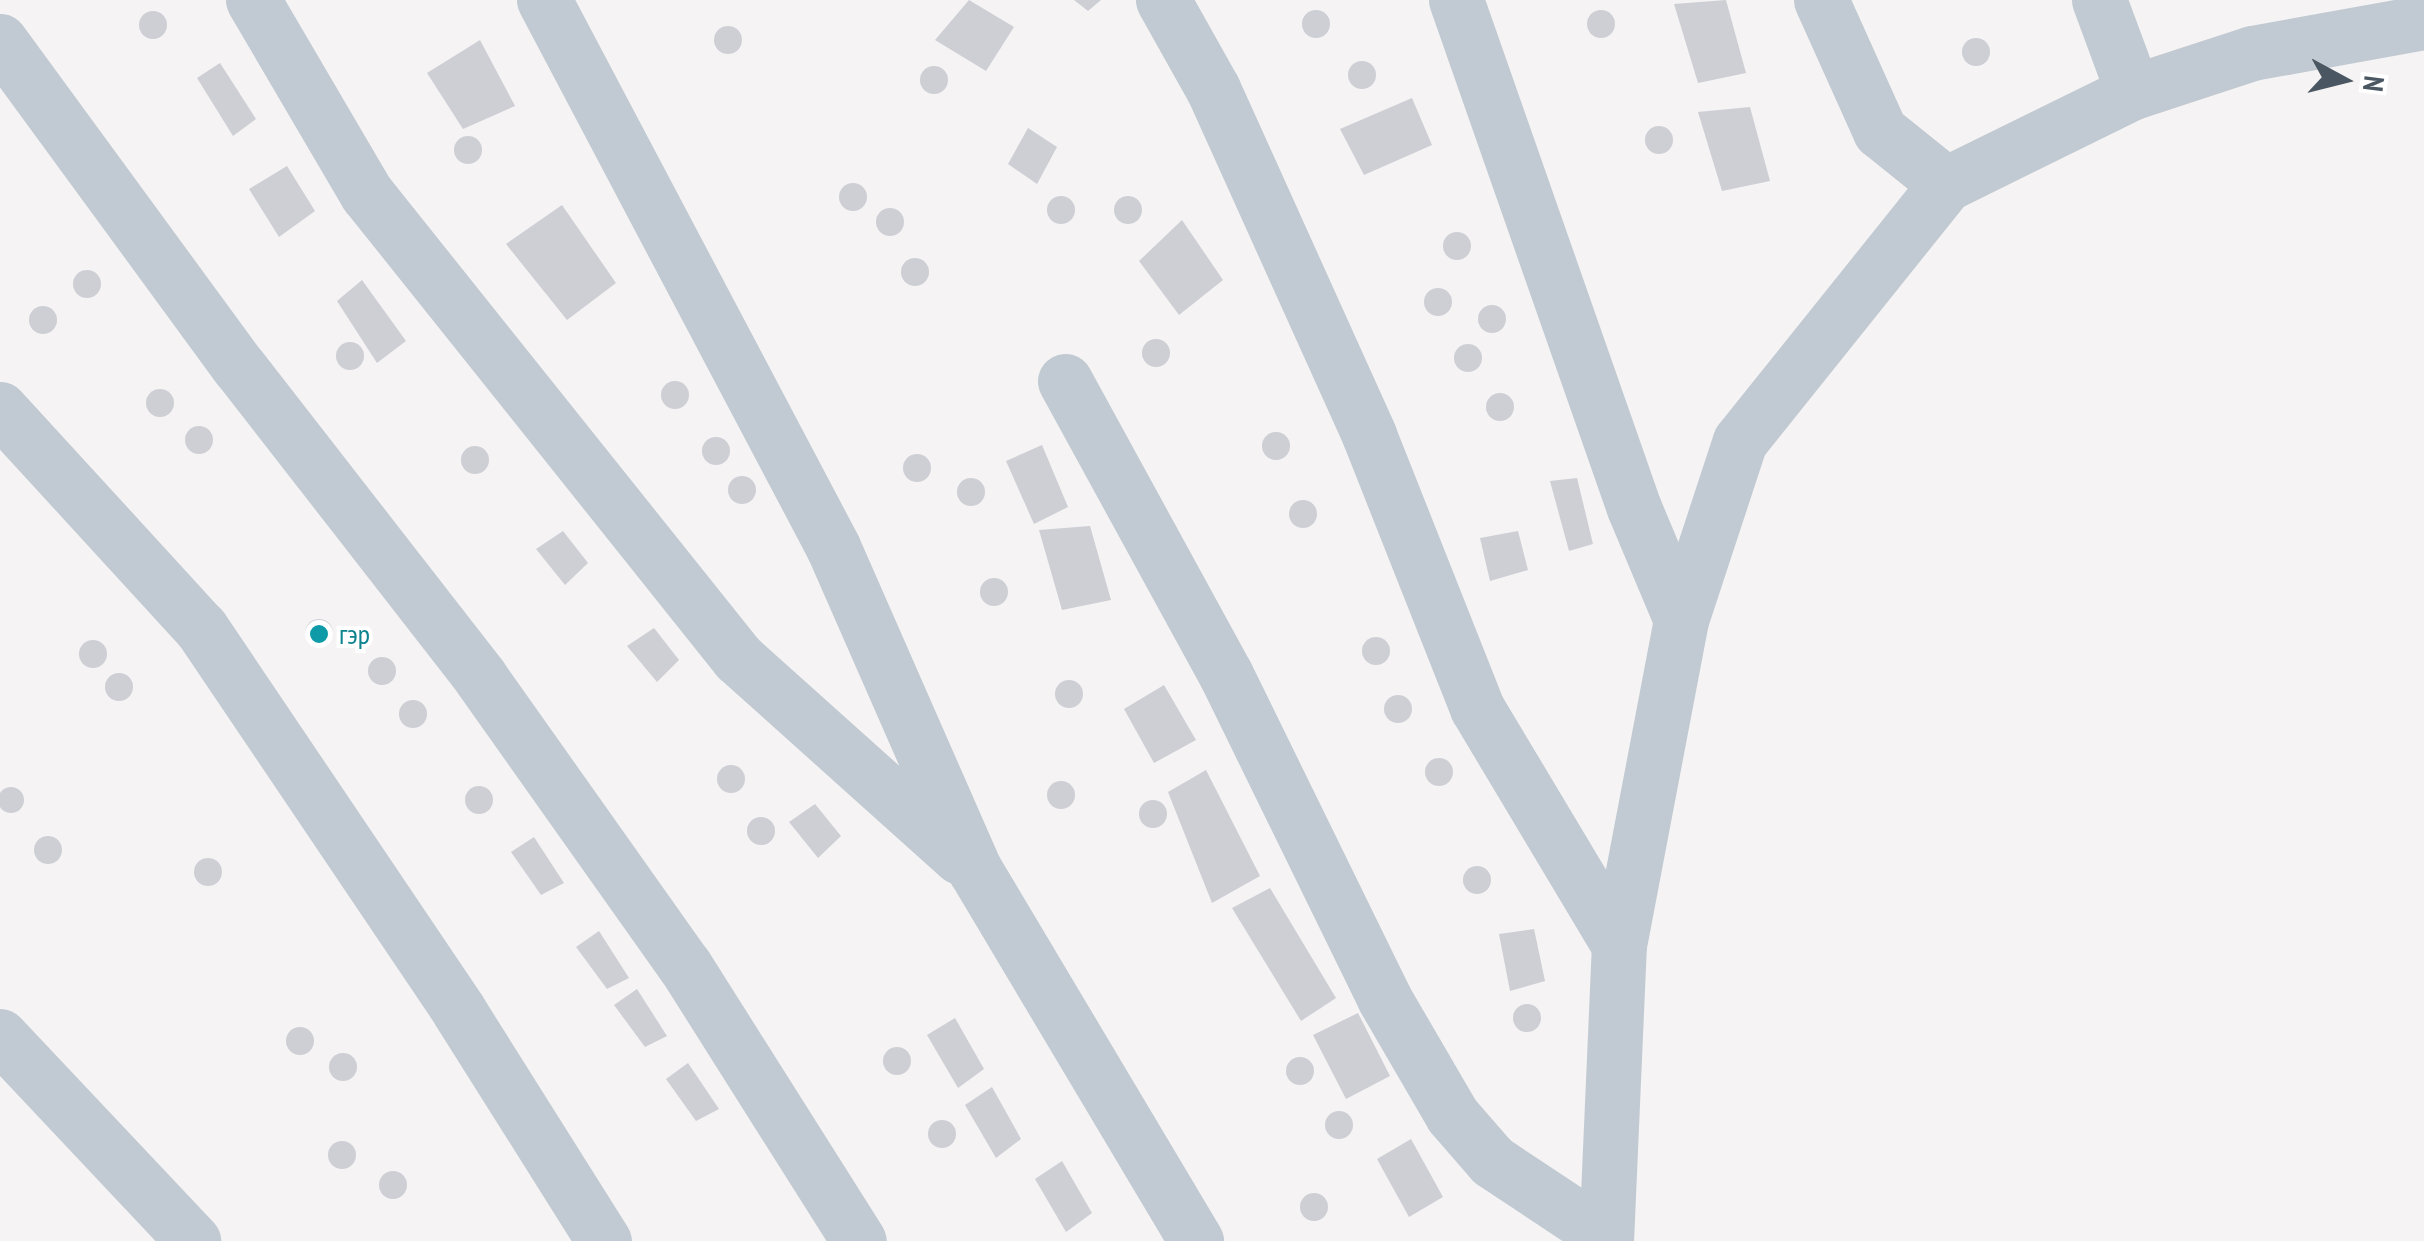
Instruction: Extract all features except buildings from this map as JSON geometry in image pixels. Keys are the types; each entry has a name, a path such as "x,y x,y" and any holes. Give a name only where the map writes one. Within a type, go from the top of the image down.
{"street":[{"path":"253,0 367,194 738,658 975,870"},
{"path":"544,0 800,481 975,870 1196,1241"},
{"path":"1164,0 1213,89 1368,435 1477,708 1619,945"},
{"path":"1456,0 1634,508 1681,620"},
{"path":"1822,0 1880,131 1946,184"},
{"path":"2100,0 2133,92"},
{"path":"1606,1239 1619,945 1681,620 1740,441 1946,184 2133,92 2252,53 2386,17"},
{"path":"0,42 239,368 491,694 684,966 859,1241"},
{"path":"1065,381 1226,675 1384,998 1452,1115 1492,1162 1606,1239"},
{"path":"0,408 201,628 459,1012 604,1241"},
{"path":"0,1036 193,1241"}],"place":[{"name":"гэр","path":"319,634"}]}
